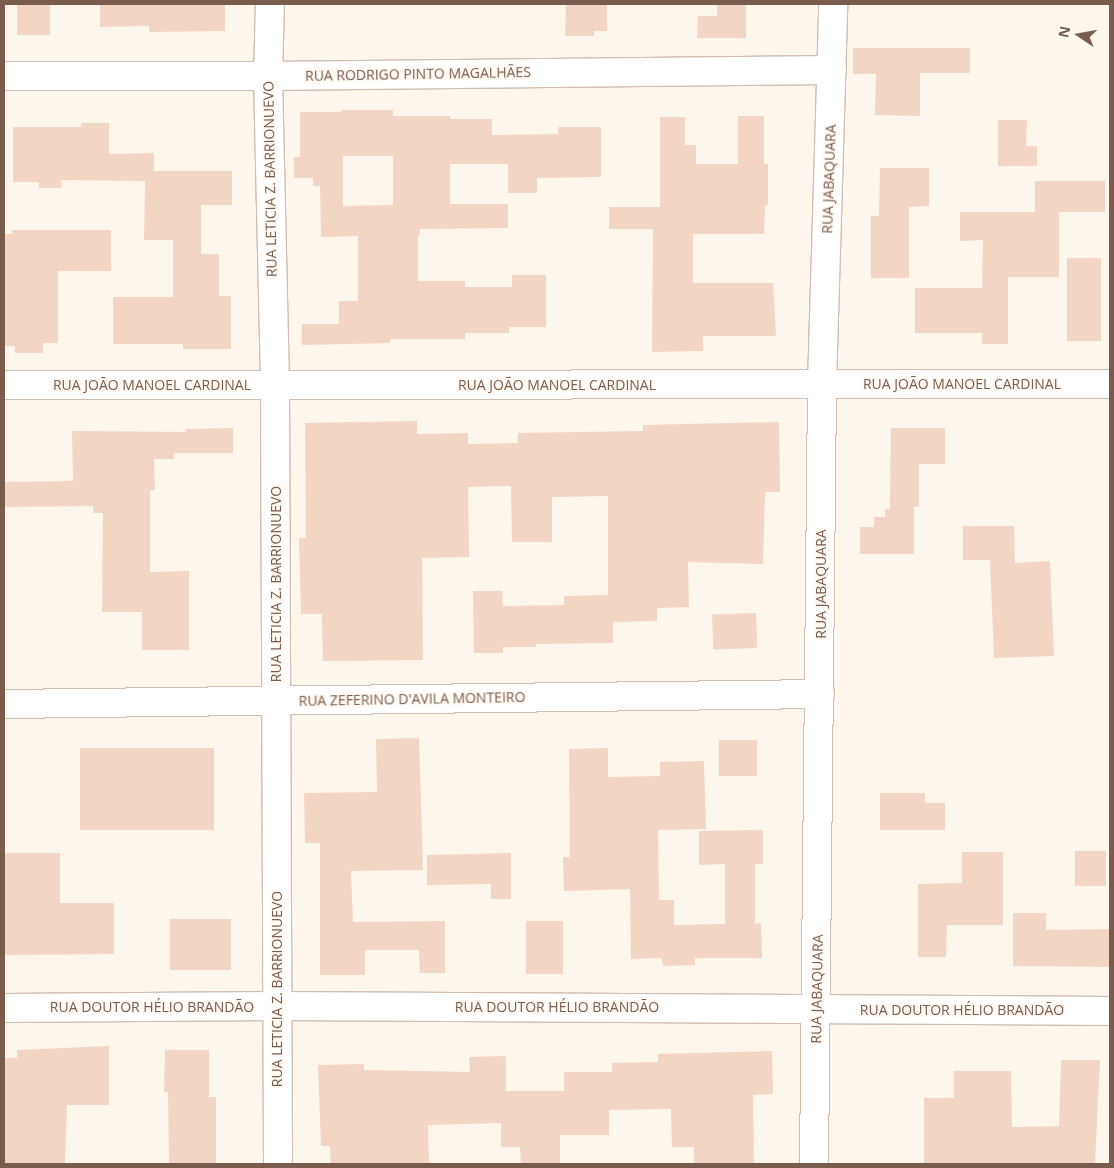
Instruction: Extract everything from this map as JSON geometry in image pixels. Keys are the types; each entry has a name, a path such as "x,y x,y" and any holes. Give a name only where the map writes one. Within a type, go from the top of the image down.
{"street":[{"name":"RUA LETICIA Z. BARRIONUEVO","path":"270,4 268,76 275,384 278,1164"},
{"name":"RUA JABAQUARA","path":"814,1164 822,385 833,4"},
{"name":"RUA RODRIGO PINTO MAGALHÃES","path":"4,76 268,76 832,70"},
{"name":"RUA JOÃO MANOEL CARDINAL","path":"4,385 1110,384"},
{"name":"RUA ZEFERINO D'AVILA MONTEIRO","path":"4,704 820,694"},
{"name":"RUA DOUTOR HÉLIO BRANDÃO","path":"4,1008 277,1006 1110,1011"}],"building":[{"path":"17,4 50,4 50,35 17,35"},
{"path":"100,4 225,4 225,31 149,32 149,26 100,27"},
{"path":"566,4 607,4 607,31 594,31 594,36 565,36"},
{"path":"717,4 746,4 746,38 697,38 698,16 717,16"},
{"path":"853,48 970,48 970,73 920,73 920,116 875,115 876,74 853,74"},
{"path":"341,110 393,110 393,116 450,116 450,119 492,119 492,135 558,134 558,127 601,127 601,177 537,178 537,193 508,193 508,164 450,164 450,204 508,204 508,228 420,229 420,235 418,235 418,281 465,281 465,287 512,287 512,275 546,275 546,327 509,327 509,333 465,333 465,339 391,339 390,343 302,345 302,324 339,324 339,301 358,301 358,236 321,237 320,186 313,186 313,178 294,178 294,157 300,157 300,112 341,112","holes":["343,156 393,156 393,205 343,206"]},
{"path":"738,116 764,116 764,164 768,164 768,205 765,205 764,234 693,234 693,283 773,283 776,336 703,336 703,351 652,352 653,229 609,229 609,207 660,207 660,117 685,117 685,145 696,145 696,164 738,164"},
{"path":"998,120 1027,120 1026,146 1037,146 1037,166 998,166"},
{"path":"81,123 109,123 109,154 154,153 154,171 232,171 232,205 201,205 201,254 219,254 219,296 231,296 231,349 183,349 183,344 113,344 113,297 173,297 173,240 144,240 145,181 61,180 61,188 39,188 39,182 13,182 13,127 81,127"},
{"path":"880,168 929,168 929,206 909,207 909,278 871,278 871,216 879,216"},
{"path":"1035,181 1105,181 1105,212 1059,212 1059,277 1008,277 1008,344 982,344 982,333 915,333 915,288 982,288 983,240 960,241 960,212 1035,212"},
{"path":"12,230 111,230 111,271 58,271 58,343 43,343 43,353 15,353 15,346 4,346 4,234 12,234"},
{"path":"1067,258 1101,258 1101,341 1067,341"},
{"path":"417,421 417,434 468,433 468,444 518,443 518,433 643,431 643,425 779,422 780,492 765,492 763,564 688,562 689,607 657,608 657,621 613,622 613,643 536,644 536,647 503,647 503,653 474,653 473,591 502,591 503,606 564,605 564,596 608,595 608,496 552,497 552,542 512,542 511,486 468,487 469,557 422,558 423,660 323,661 322,614 301,614 299,538 306,538 305,423"},
{"path":"233,428 233,453 174,453 174,459 154,459 155,490 150,490 150,572 189,571 189,650 142,650 142,612 102,612 103,513 93,513 93,506 4,507 4,482 73,481 72,431 186,432 186,429"},
{"path":"891,428 945,428 945,464 919,464 919,507 914,507 914,554 860,554 860,527 874,527 874,517 885,517 885,509 890,509"},
{"path":"963,526 1014,526 1015,563 1050,561 1054,656 994,658 990,560 963,560"},
{"path":"756,613 757,648 713,650 712,615"},
{"path":"419,738 423,870 351,871 353,922 445,921 445,973 420,973 419,950 365,950 365,975 320,975 320,843 305,843 304,793 377,792 376,739"},
{"path":"719,740 757,740 757,776 719,776"},
{"path":"80,748 214,748 214,830 80,830"},
{"path":"608,748 608,777 660,776 660,762 704,761 706,829 658,830 659,900 674,900 674,925 725,924 725,864 699,865 699,831 763,830 763,864 755,864 755,924 761,923 762,958 695,958 695,965 663,966 662,958 631,959 630,889 564,891 563,857 570,857 569,749"},
{"path":"880,793 925,793 925,803 945,803 945,830 880,830"},
{"path":"1075,851 1106,851 1106,886 1075,886"},
{"path":"962,852 1003,852 1003,925 947,925 946,957 918,957 918,884 962,883"},
{"path":"4,853 60,853 60,903 114,903 114,954 4,955"},
{"path":"511,853 511,899 491,899 491,884 427,885 427,855"},
{"path":"1013,913 1046,913 1046,930 1109,929 1109,967 1013,966"},
{"path":"170,919 231,919 231,970 170,970"},
{"path":"526,921 563,921 563,974 526,974"},
{"path":"109,1046 109,1105 67,1105 65,1164 4,1164 4,1058 17,1058 17,1050"},
{"path":"165,1050 209,1050 209,1097 216,1097 216,1164 169,1164 168,1092 164,1092"},
{"path":"772,1051 773,1094 753,1095 754,1164 694,1164 694,1147 672,1147 671,1109 609,1110 609,1135 560,1135 560,1164 521,1164 520,1147 501,1147 501,1123 428,1125 429,1164 331,1164 330,1146 321,1146 318,1065 364,1064 364,1070 470,1072 469,1057 506,1056 506,1091 564,1091 564,1072 612,1072 612,1063 658,1062 658,1054"},
{"path":"1061,1060 1100,1060 1095,1164 924,1164 924,1098 954,1098 954,1071 1011,1071 1012,1127 1059,1126"}]}
